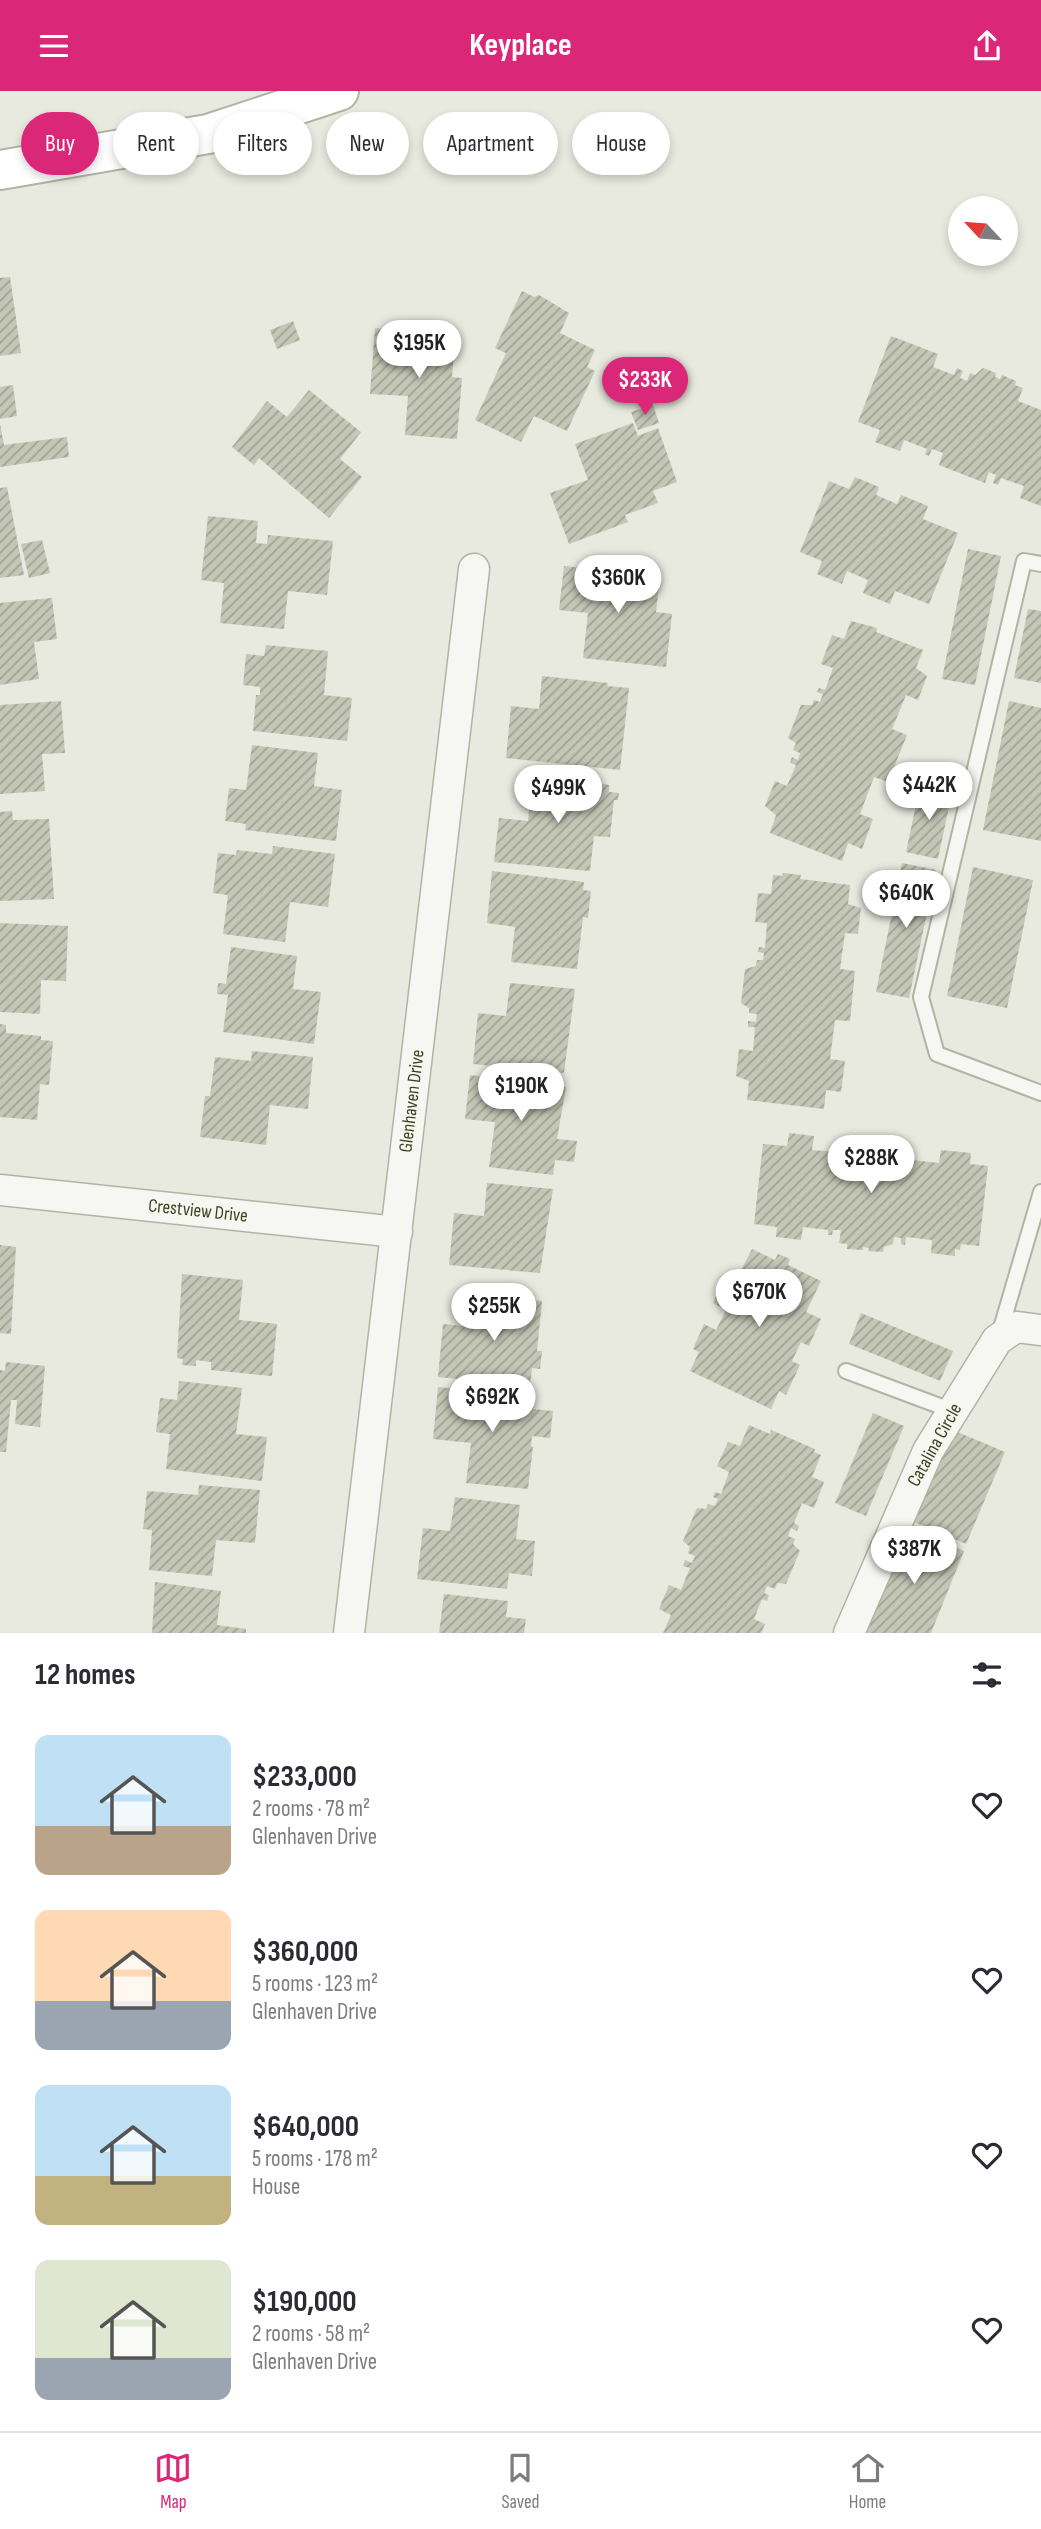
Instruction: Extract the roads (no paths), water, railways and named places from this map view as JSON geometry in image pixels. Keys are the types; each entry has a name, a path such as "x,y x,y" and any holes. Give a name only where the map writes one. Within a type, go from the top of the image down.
{"main road":[{"path":"0,170 208,134 339,91"}],"street":[{"name":"Glenhaven Drive","path":"349,1633 474,569"},
{"name":"Crestview Drive","path":"0,1190 397,1232"},
{"path":"997,1340 1016,1327 1041,1330"},
{"name":"Catalina Circle","path":"849,1633 928,1451 997,1340"}],"lane":[{"path":"1041,564 1024,561 921,997 937,1053 1041,1093"},
{"name":"Catalina Circle","path":"997,1340 1041,1192"},
{"path":"846,1371 953,1411"}]}
